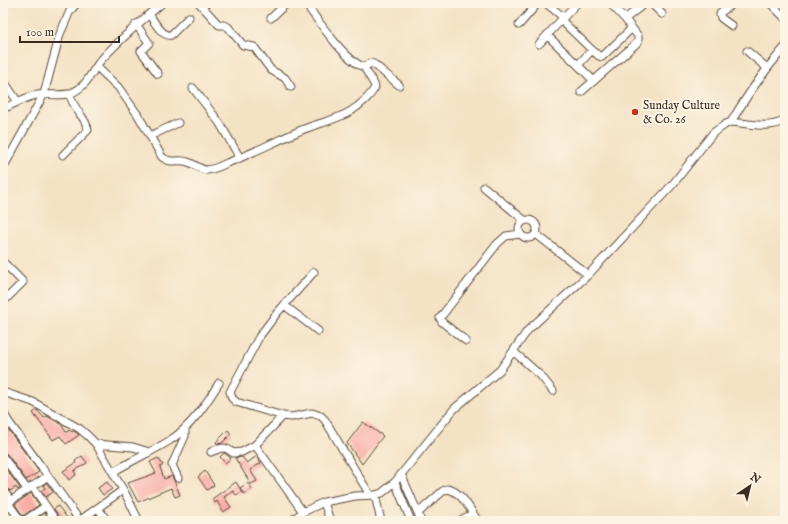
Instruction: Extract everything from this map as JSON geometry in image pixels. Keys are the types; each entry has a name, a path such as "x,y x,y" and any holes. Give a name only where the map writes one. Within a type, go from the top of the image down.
{"street":[{"path":"3,168 44,94 60,34 70,11 77,3"},
{"path":"3,109 26,98 44,94 70,94 87,82 100,61 136,24 162,3"},
{"path":"199,3 218,24 228,27 243,45 254,47 271,70 282,76 291,87"},
{"path":"271,18 287,3"},
{"path":"97,67 118,87 138,115 162,157 172,162 187,162 201,169 207,170 214,168 240,158 299,131 351,111 370,94 375,87 364,67 356,63 336,43 305,3"},
{"path":"519,25 538,3"},
{"path":"546,3 592,50 602,57 632,28"},
{"path":"539,44 577,3"},
{"path":"581,92 638,42 638,36 610,3"},
{"path":"625,19 644,3"},
{"path":"651,3 662,14"},
{"path":"732,26 721,18 720,14 734,3"},
{"path":"770,3 785,18"},
{"path":"149,14 165,34 169,36 172,35 189,17"},
{"path":"136,24 150,42 141,50 158,74"},
{"path":"547,35 594,81"},
{"path":"731,122 748,93 785,47"},
{"path":"578,65 592,50"},
{"path":"747,51 767,68"},
{"path":"364,67 371,63 375,64 399,85"},
{"path":"3,80 18,102"},
{"path":"193,88 219,122 240,158"},
{"path":"63,155 88,130 87,124 73,105 70,94"},
{"path":"291,521 303,512 324,502 382,493 395,482 454,409 496,374 528,330 588,275 673,184 713,133 731,122 769,125 780,124 785,120"},
{"path":"150,136 178,123"},
{"path":"484,187 524,220"},
{"path":"530,219 534,222 538,229 532,238 525,238 520,234 519,228 524,220 530,219"},
{"path":"466,341 442,322 440,318 497,244 506,236 520,234"},
{"path":"536,234 588,275"},
{"path":"3,262 24,282 3,302"},
{"path":"314,272 284,305 259,337 230,392 232,398 236,402 283,416 292,417 312,413 321,416 373,495 381,521"},
{"path":"284,305 318,331"},
{"path":"513,352 541,376 553,391"},
{"path":"112,472 170,440 185,428 220,383"},
{"path":"3,392 33,402 80,429 96,444 139,521"},
{"path":"3,412 6,423 48,476 80,521 123,490"},
{"path":"211,452 222,447 228,448 233,453 242,452 254,445 283,416"},
{"path":"178,478 172,465 185,436 185,428"},
{"path":"96,444 133,447 149,452"},
{"path":"254,445 303,512"},
{"path":"3,457 46,506 56,521"},
{"path":"401,474 421,521"},
{"path":"7,503 48,476"},
{"path":"395,482 411,521"},
{"path":"418,513 443,491 448,489 458,493 478,521"},
{"path":"3,490 7,503 23,521 46,506"},
{"path":"324,502 330,521"},
{"path":"98,508 107,521"},
{"path":"460,521 473,514"}],"building":[{"path":"37,410 44,418 47,416 61,424 66,432 70,430 79,435 66,444 60,436 53,440 33,413"},
{"path":"363,422 383,436 362,464 347,443"},
{"path":"5,425 39,472 26,480 7,454 3,452 3,426"},
{"path":"228,430 231,434 222,443 217,444 216,442"},
{"path":"224,453 231,458 225,463 220,457"},
{"path":"82,456 87,463 74,471 76,475 69,480 63,471 76,463 75,461"},
{"path":"257,456 261,463 250,470 257,481 251,484 235,458 242,457 247,463"},
{"path":"158,458 163,465 160,467 164,479 172,476 180,495 175,497 171,488 138,502 128,483 156,473 150,462"},
{"path":"3,465 20,488 18,490 16,487 10,491 3,484"},
{"path":"205,471 214,485 207,490 198,477"},
{"path":"107,482 112,489 103,495 98,488"},
{"path":"236,482 242,492 236,495 233,491 224,497 231,507 223,512 217,501 215,503 212,499"},
{"path":"47,483 53,492 46,497 41,491 45,488 43,485"},
{"path":"248,483 252,489 244,494 240,488"},
{"path":"31,493 39,505 23,516 15,504"},
{"path":"58,506 68,519 71,517 74,521 61,521 54,509"},
{"path":"45,513 50,521 45,521 44,519 33,521"}],"place":[{"name":"Sunday Culture & Co. 26","path":"635,112"}]}
